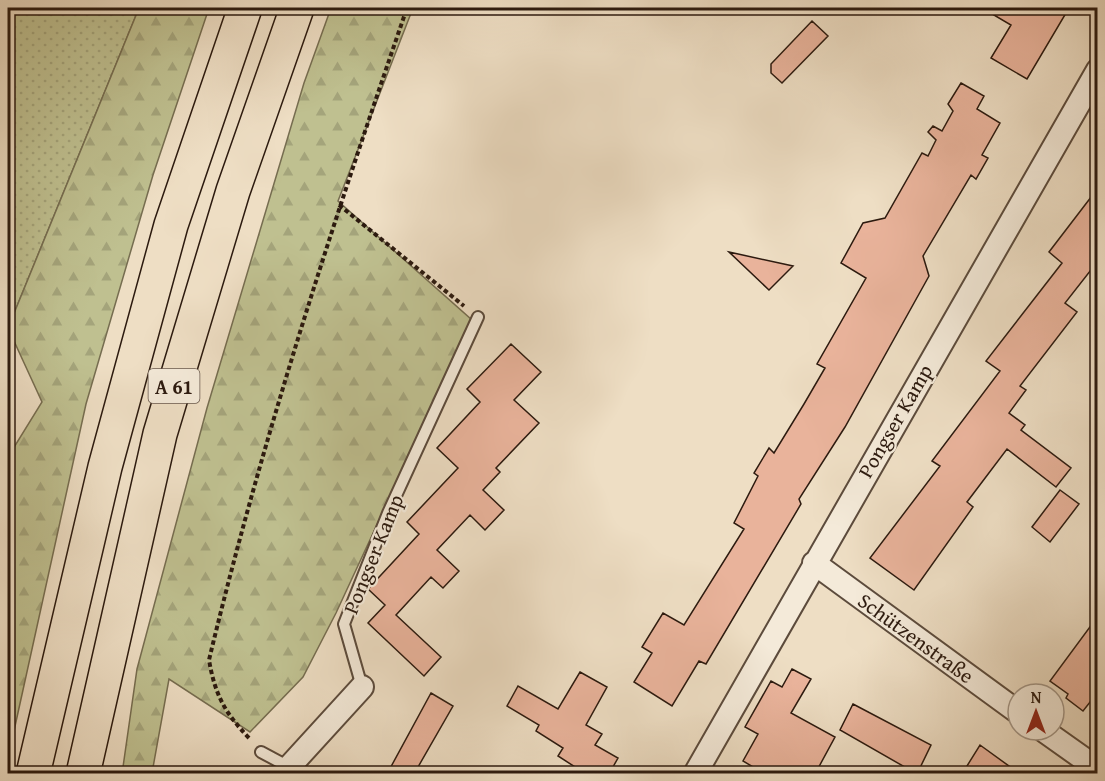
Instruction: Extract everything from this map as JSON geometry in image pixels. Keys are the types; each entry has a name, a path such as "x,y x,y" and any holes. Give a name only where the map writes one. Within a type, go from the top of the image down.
{"highway":[{"name":"A 61","path":"33,774 102,477 171,225 245,8"},
{"name":"A 61","path":"83,774 160,434 232,190 297,8"}],"street":[{"name":"Pongser Kamp","path":"695,774 1098,70"},
{"name":"Schützenstraße","path":"814,563 1006,703"},
{"name":"Pongser Kamp","path":"292,770 363,687"},
{"path":"1062,742 1095,762"}],"lane":[{"name":"Pongser Kamp","path":"363,687 344,624 388,513 478,317"},
{"path":"261,752 292,770"}],"path":[{"path":"261,752 223,706 213,688 209,660 254,484 339,204 407,8"},
{"path":"339,204 478,317"}],"green space":[{"path":"8,8 139,8 8,328"},
{"path":"139,8 209,8 153,175 86,404 8,758 8,457 42,402 8,328"},
{"path":"331,8 413,8 338,201 472,320 336,613 303,677 250,732 169,679 152,773 122,774 137,669 207,408 304,83"}],"building":[{"path":"982,8 1069,8 1027,79 991,58 1011,25"},
{"path":"812,21 828,36 782,83 771,73 771,64"},
{"path":"961,83 984,96 977,109 1000,123 982,155 988,158 976,179 971,175 923,256 929,276 845,427 799,499 801,504 706,664 699,661 672,706 634,682 652,653 642,647 663,613 684,625 744,529 734,523 758,476 754,473 769,448 774,453 825,368 817,364 866,278 841,263 863,223 885,218 922,153 928,156 936,140 928,132 933,126 942,131 953,111 948,104"},
{"path":"1098,188 1098,261 1065,303 1077,312 1020,386 1026,390 1009,413 1025,425 1021,430 1071,468 1056,487 1007,449 967,502 973,507 914,590 870,558 940,466 932,461 1000,371 986,361 1062,263 1049,252"},
{"path":"729,252 793,266 769,290"},
{"path":"511,344 541,372 514,400 539,423 496,468 500,472 483,490 504,510 485,530 470,515 437,550 459,571 443,588 431,577 396,615 441,657 424,676 368,623 385,605 368,589 419,534 407,522 458,468 437,448 480,402 467,389"},
{"path":"1060,490 1079,504 1050,542 1032,527"},
{"path":"1098,616 1098,692 1083,711 1066,698 1068,694 1066,682 1050,681"},
{"path":"792,669 811,679 791,713 835,737 815,774 765,774 743,761 758,734 745,727 771,681 782,687"},
{"path":"580,672 607,687 586,725 602,734 595,745 618,758 609,774 586,774 558,756 563,748 536,731 539,725 507,706 518,686 558,709"},
{"path":"431,693 453,706 414,774 387,774"},
{"path":"853,704 931,745 917,774 840,730"},
{"path":"980,745 1020,774 962,774"}]}
